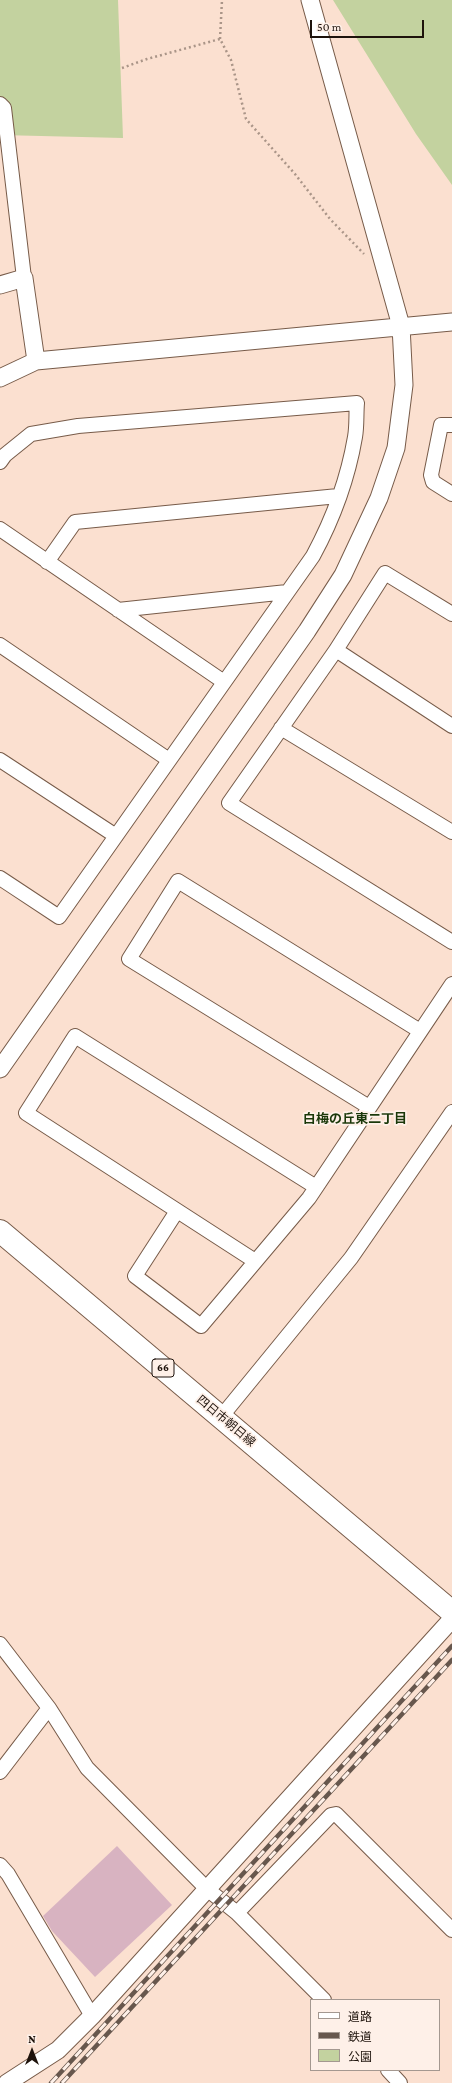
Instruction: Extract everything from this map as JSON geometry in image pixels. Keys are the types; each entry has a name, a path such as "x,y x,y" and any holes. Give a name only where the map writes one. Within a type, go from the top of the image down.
{"main road":[{"name":"四日市朝日線","path":"0,1230 452,1612"}],"street":[{"path":"0,1070 307,631 343,575 379,498 396,448 404,385 401,326 310,0"},
{"path":"0,104 4,108 24,278 36,361"},
{"path":"0,285 24,278"},
{"path":"0,378 36,361 452,322"},
{"path":"0,462 5,455 30,434 78,426 357,403 355,436 347,472 330,524 313,556 59,917 0,878"},
{"path":"452,424 441,426 431,475 433,482 452,494"},
{"path":"47,562 75,522 338,496"},
{"path":"0,530 224,682"},
{"path":"452,614 386,573 336,650 229,803 452,942"},
{"path":"118,610 288,592"},
{"path":"0,645 169,760"},
{"path":"336,650 452,726"},
{"path":"281,728 452,832"},
{"path":"0,760 116,836"},
{"path":"369,1107 129,959 178,881 420,1031"},
{"path":"177,1211 135,1276 201,1326 309,1198 452,984"},
{"path":"255,1261 26,1113 75,1036 316,1187"},
{"path":"222,1417 351,1258 452,1112"},
{"path":"7,2083 58,2050 92,2016 452,1620"},
{"path":"0,1644 49,1708 87,1768 207,1889 237,1914 323,1999"},
{"path":"0,1772 49,1708"},
{"path":"237,1914 330,1815 336,1814 452,1930"},
{"path":"0,1865 8,1874 92,2016"},
{"path":"389,2071 400,2083"}],"path":[{"path":"222,0 220,39 231,60 246,119 295,174 330,219 367,257"},
{"path":"122,68 147,59 220,39"}],"green space":[{"path":"0,0 118,0 123,138 0,135"},
{"path":"333,0 452,0 452,185 416,134"}],"building":[{"path":"117,1846 172,1905 95,1977 52,1931 43,1916"}],"railway":[{"path":"51,2083 452,1646"},
{"path":"62,2083 452,1660"}],"district":[{"name":"白梅の丘東二丁目","path":"355,1119"}]}
